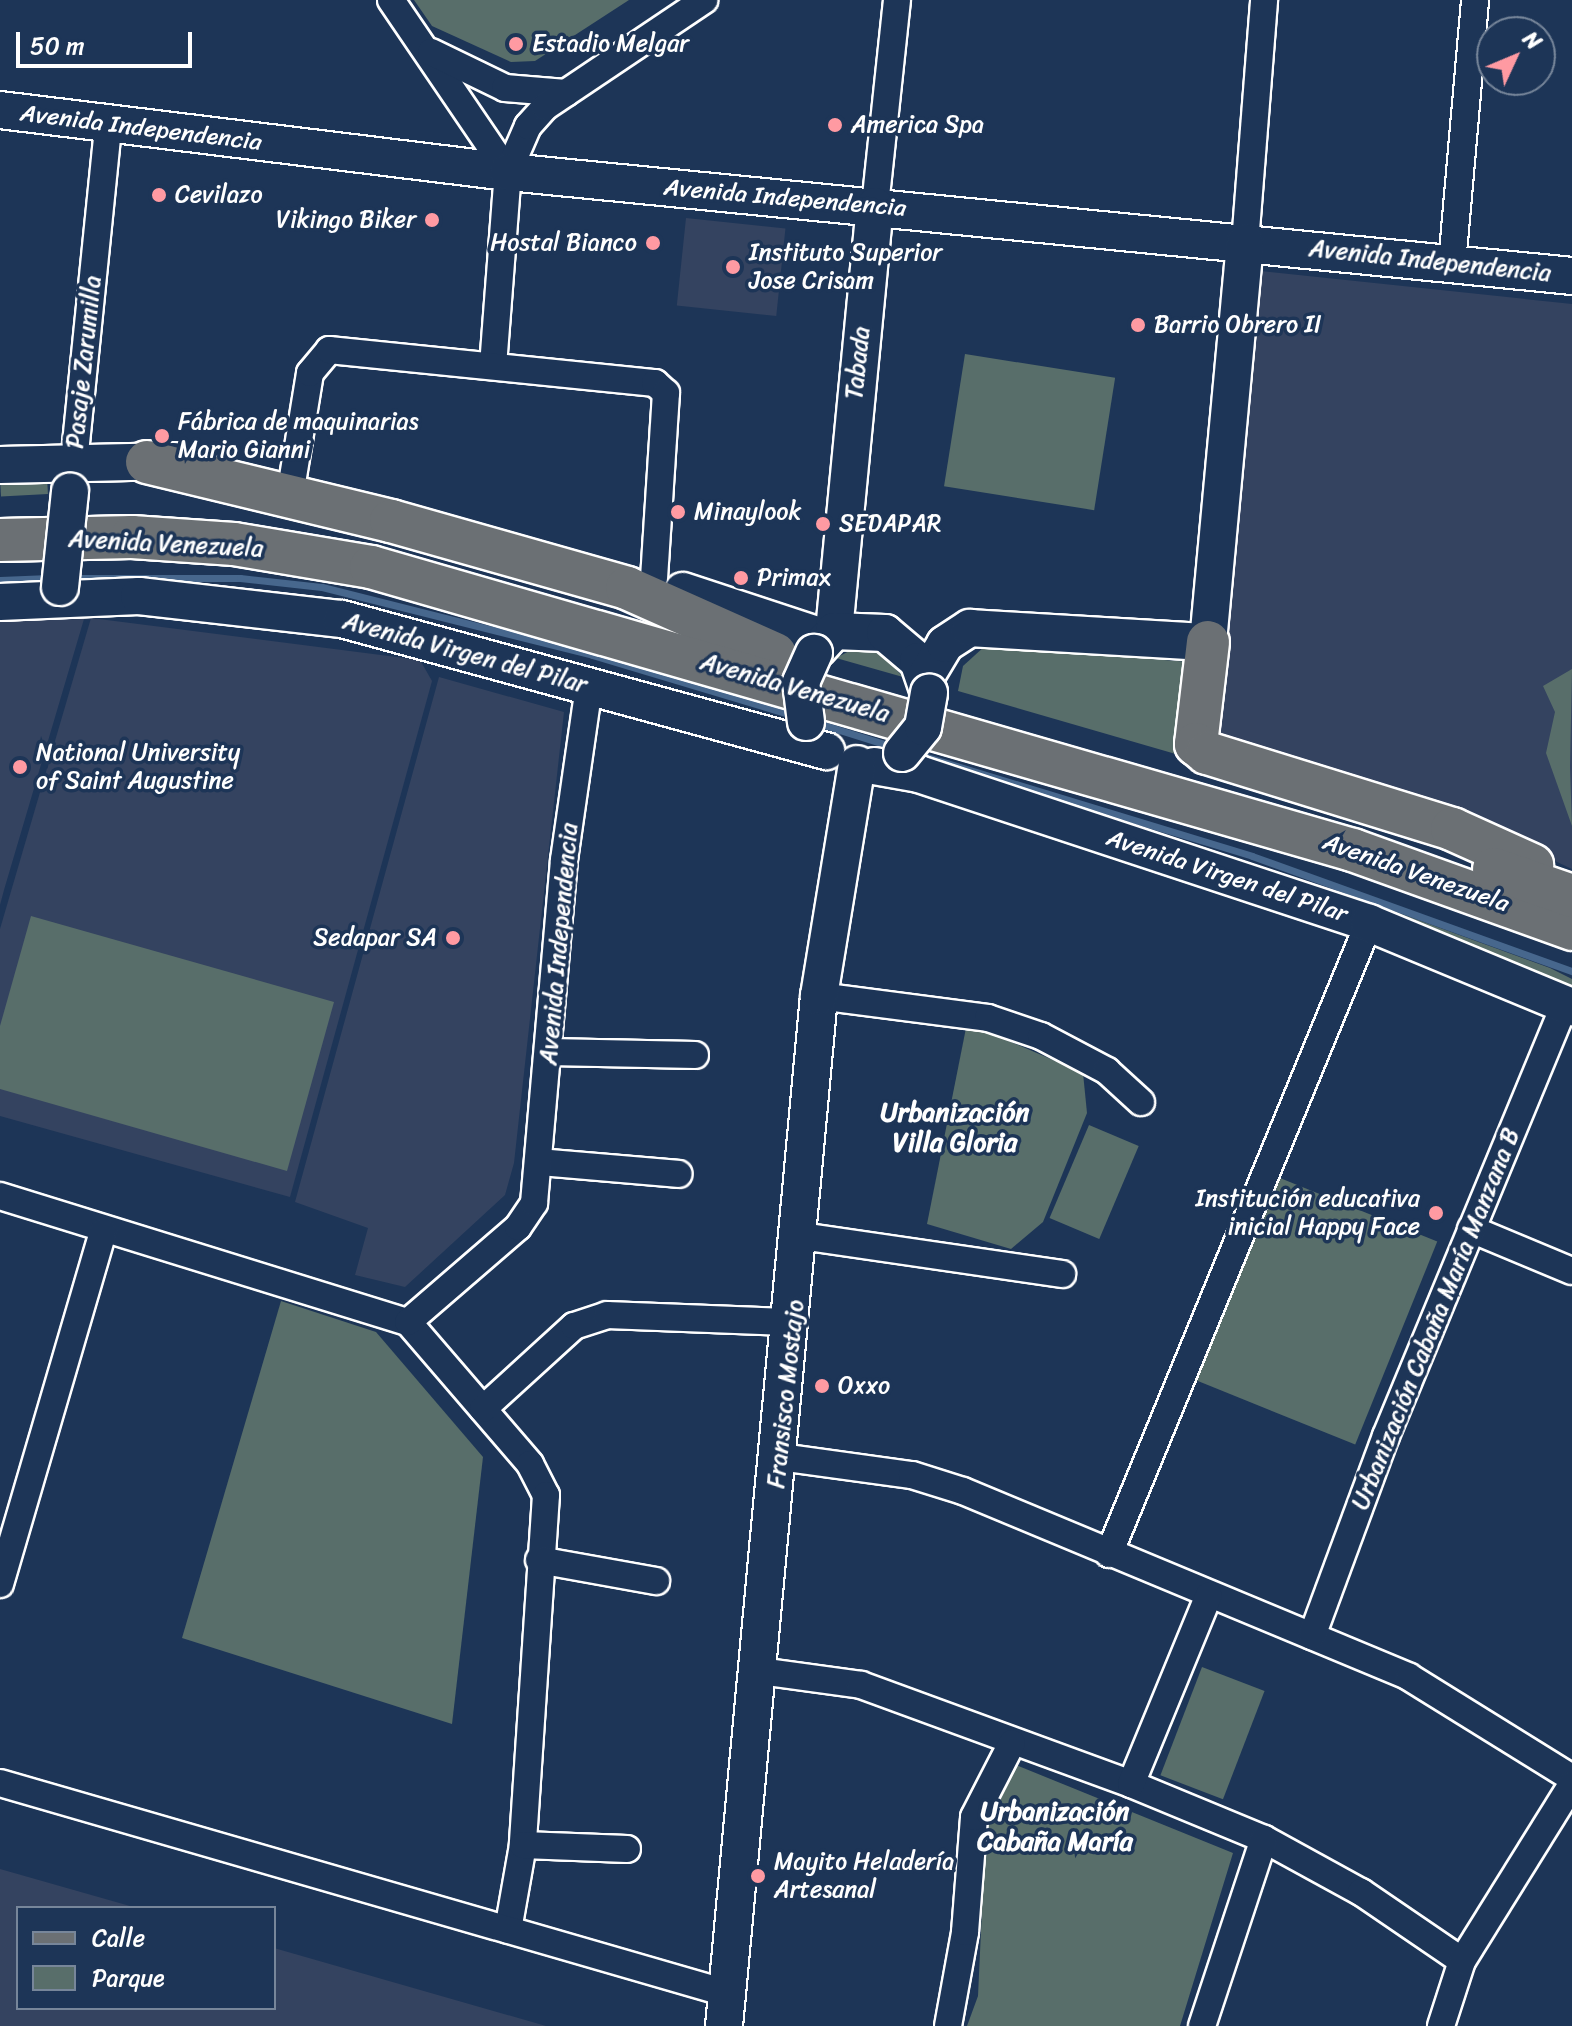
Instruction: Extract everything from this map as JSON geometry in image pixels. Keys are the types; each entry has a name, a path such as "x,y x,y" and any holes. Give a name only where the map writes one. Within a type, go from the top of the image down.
{"main road":[{"name":"Avenida Independencia","path":"0,110 108,127 508,172 1572,276"},
{"name":"Tabada","path":"812,644 875,206"},
{"path":"1245,243 1196,744 1207,753 1452,829 1572,886"},
{"name":"Avenida Venezuela","path":"0,465 72,477 147,462 184,460 293,477 654,578 812,644 1572,896"},
{"path":"147,462 391,521 812,644 885,633 904,644 927,685"},
{"name":"Pasaje Zarumilla","path":"59,592 72,477"},
{"name":"Avenida Venezuela","path":"0,513 172,510 325,530 812,644"},
{"name":"Avenida Venezuela","path":"0,540 132,537 234,544 371,567 1353,850 1572,929"},
{"path":"0,561 158,557 234,544"},
{"name":"Avenida Virgen del Pilar","path":"0,602 59,592 139,596 342,619 589,686 853,751 1369,923 1569,1005"},
{"path":"812,644 801,682 853,751 923,727 927,685 953,637 984,626 1208,642"},
{"name":"Fransisco Mostajo","path":"725,2009 801,1236 819,996 853,751"}],"street":[{"path":"391,0 508,172"},
{"path":"493,366 508,172 528,126 566,93 704,0"},
{"name":"Tabada","path":"875,206 897,0"},
{"path":"1245,243 1264,0"},
{"path":"1452,264 1475,0"},
{"path":"422,46 476,79 535,93 566,93"},
{"name":"Pasaje Zarumilla","path":"72,477 108,127"},
{"path":"293,477 310,373 329,350 655,383 666,393 654,578"},
{"name":"Avenida Independencia","path":"408,1322 518,1227 534,1203 550,1052 564,860 589,686"},
{"path":"1109,1554 1369,923"},
{"path":"819,996 988,1018 1041,1036 1107,1071 1141,1102"},
{"name":"Urbanización Cabaña María Manzana B","path":"1312,1636 1471,1229 1569,1005"},
{"path":"550,1052 695,1055"},
{"path":"539,1162 678,1174"},
{"path":"0,1196 103,1232 408,1322 530,1464 546,1495 539,1560 523,1845 508,1930"},
{"path":"1471,1229 1572,1271"},
{"path":"0,1584 103,1232"},
{"path":"801,1236 1062,1274"},
{"path":"483,1409 574,1326 607,1315 793,1322"},
{"path":"780,1457 937,1482 1409,1677 1572,1781 1462,1961 1441,2026"},
{"path":"539,1560 656,1581"},
{"path":"1131,1784 1209,1595"},
{"path":"759,1671 861,1685 1012,1743 1131,1784 1264,1839 1361,1892 1462,1961"},
{"path":"948,2026 965,1932 972,1826 1012,1743"},
{"path":"0,1783 508,1930 725,2009"},
{"path":"1202,2026 1264,1839"},
{"path":"523,1845 627,1849"}],"shaded area":[{"name":"Instituto Superior Jose Crisam","path":"686,218 785,228 776,316 677,306"},
{"path":"1261,271 1572,304 1572,869 1452,813 1215,739"},
{"path":"91,618 420,660 432,681 290,1197 0,1116 0,929"},
{"name":"National University of Saint Augustine","path":"84,619 4,890 0,905 0,620"},
{"name":"Sedapar SA","path":"439,677 564,712 514,1163 505,1195 405,1287 355,1275 368,1228 295,1202"},
{"path":"0,1869 130,1906 16,1906 16,2010 276,2010 276,1949 546,2026 0,2026"}],"green space":[{"name":"Estadio Melgar","path":"414,0 629,0 535,61 511,62 432,26"},
{"path":"965,354 1115,378 1094,510 944,486"},
{"path":"47,476 48,494 1,496 0,478"},
{"path":"985,646 1190,662 1186,757 958,691 963,666"},
{"path":"853,649 880,652 903,677 836,658"},
{"path":"1572,669 1572,826 1546,753 1555,712 1543,686"},
{"path":"980,780 1377,905 1550,968 1572,979 1572,992"},
{"path":"31,916 334,1002 287,1171 0,1089 0,1026"},
{"path":"967,1023 1083,1073 1087,1113 1043,1222 1011,1249 927,1224"},
{"path":"1089,1125 1139,1146 1099,1239 1050,1218"},
{"path":"1275,1176 1437,1242 1355,1445 1193,1379"},
{"path":"281,1301 376,1332 483,1457 452,1724 182,1638"},
{"path":"1202,1667 1265,1691 1223,1799 1160,1775"},
{"path":"1011,1763 1233,1853 1180,2026 967,2026 978,1996 986,1821"}],"waterway":[{"path":"0,580 49,578"},
{"path":"73,578 240,578 322,587 592,655 795,716"},
{"path":"814,722 894,747"},
{"path":"917,754 1252,856 1572,971"}],"place":[{"name":"Estadio Melgar","path":"516,44"},
{"name":"America Spa","path":"835,125"},
{"name":"Cevilazo","path":"159,195"},
{"name":"Vikingo Biker","path":"432,220"},
{"name":"Hostal Bianco","path":"653,243"},
{"name":"Instituto Superior Jose Crisam","path":"733,267"},
{"name":"Barrio Obrero II","path":"1138,325"},
{"name":"Fábrica de maquinarias Mario Gianni","path":"162,436"},
{"name":"Minaylook","path":"678,512"},
{"name":"SEDAPAR","path":"823,524"},
{"name":"Primax","path":"741,578"},
{"name":"National University of Saint Augustine","path":"20,767"},
{"name":"Sedapar SA","path":"453,938"},
{"name":"Institución educativa inicial Happy Face","path":"1436,1213"},
{"name":"Oxxo","path":"822,1386"},
{"name":"Mayito Heladería Artesanal","path":"758,1876"}],"district":[{"name":"Urbanización Villa Gloria","path":"955,1128"},
{"name":"Urbanización Cabaña María","path":"1055,1827"}]}
